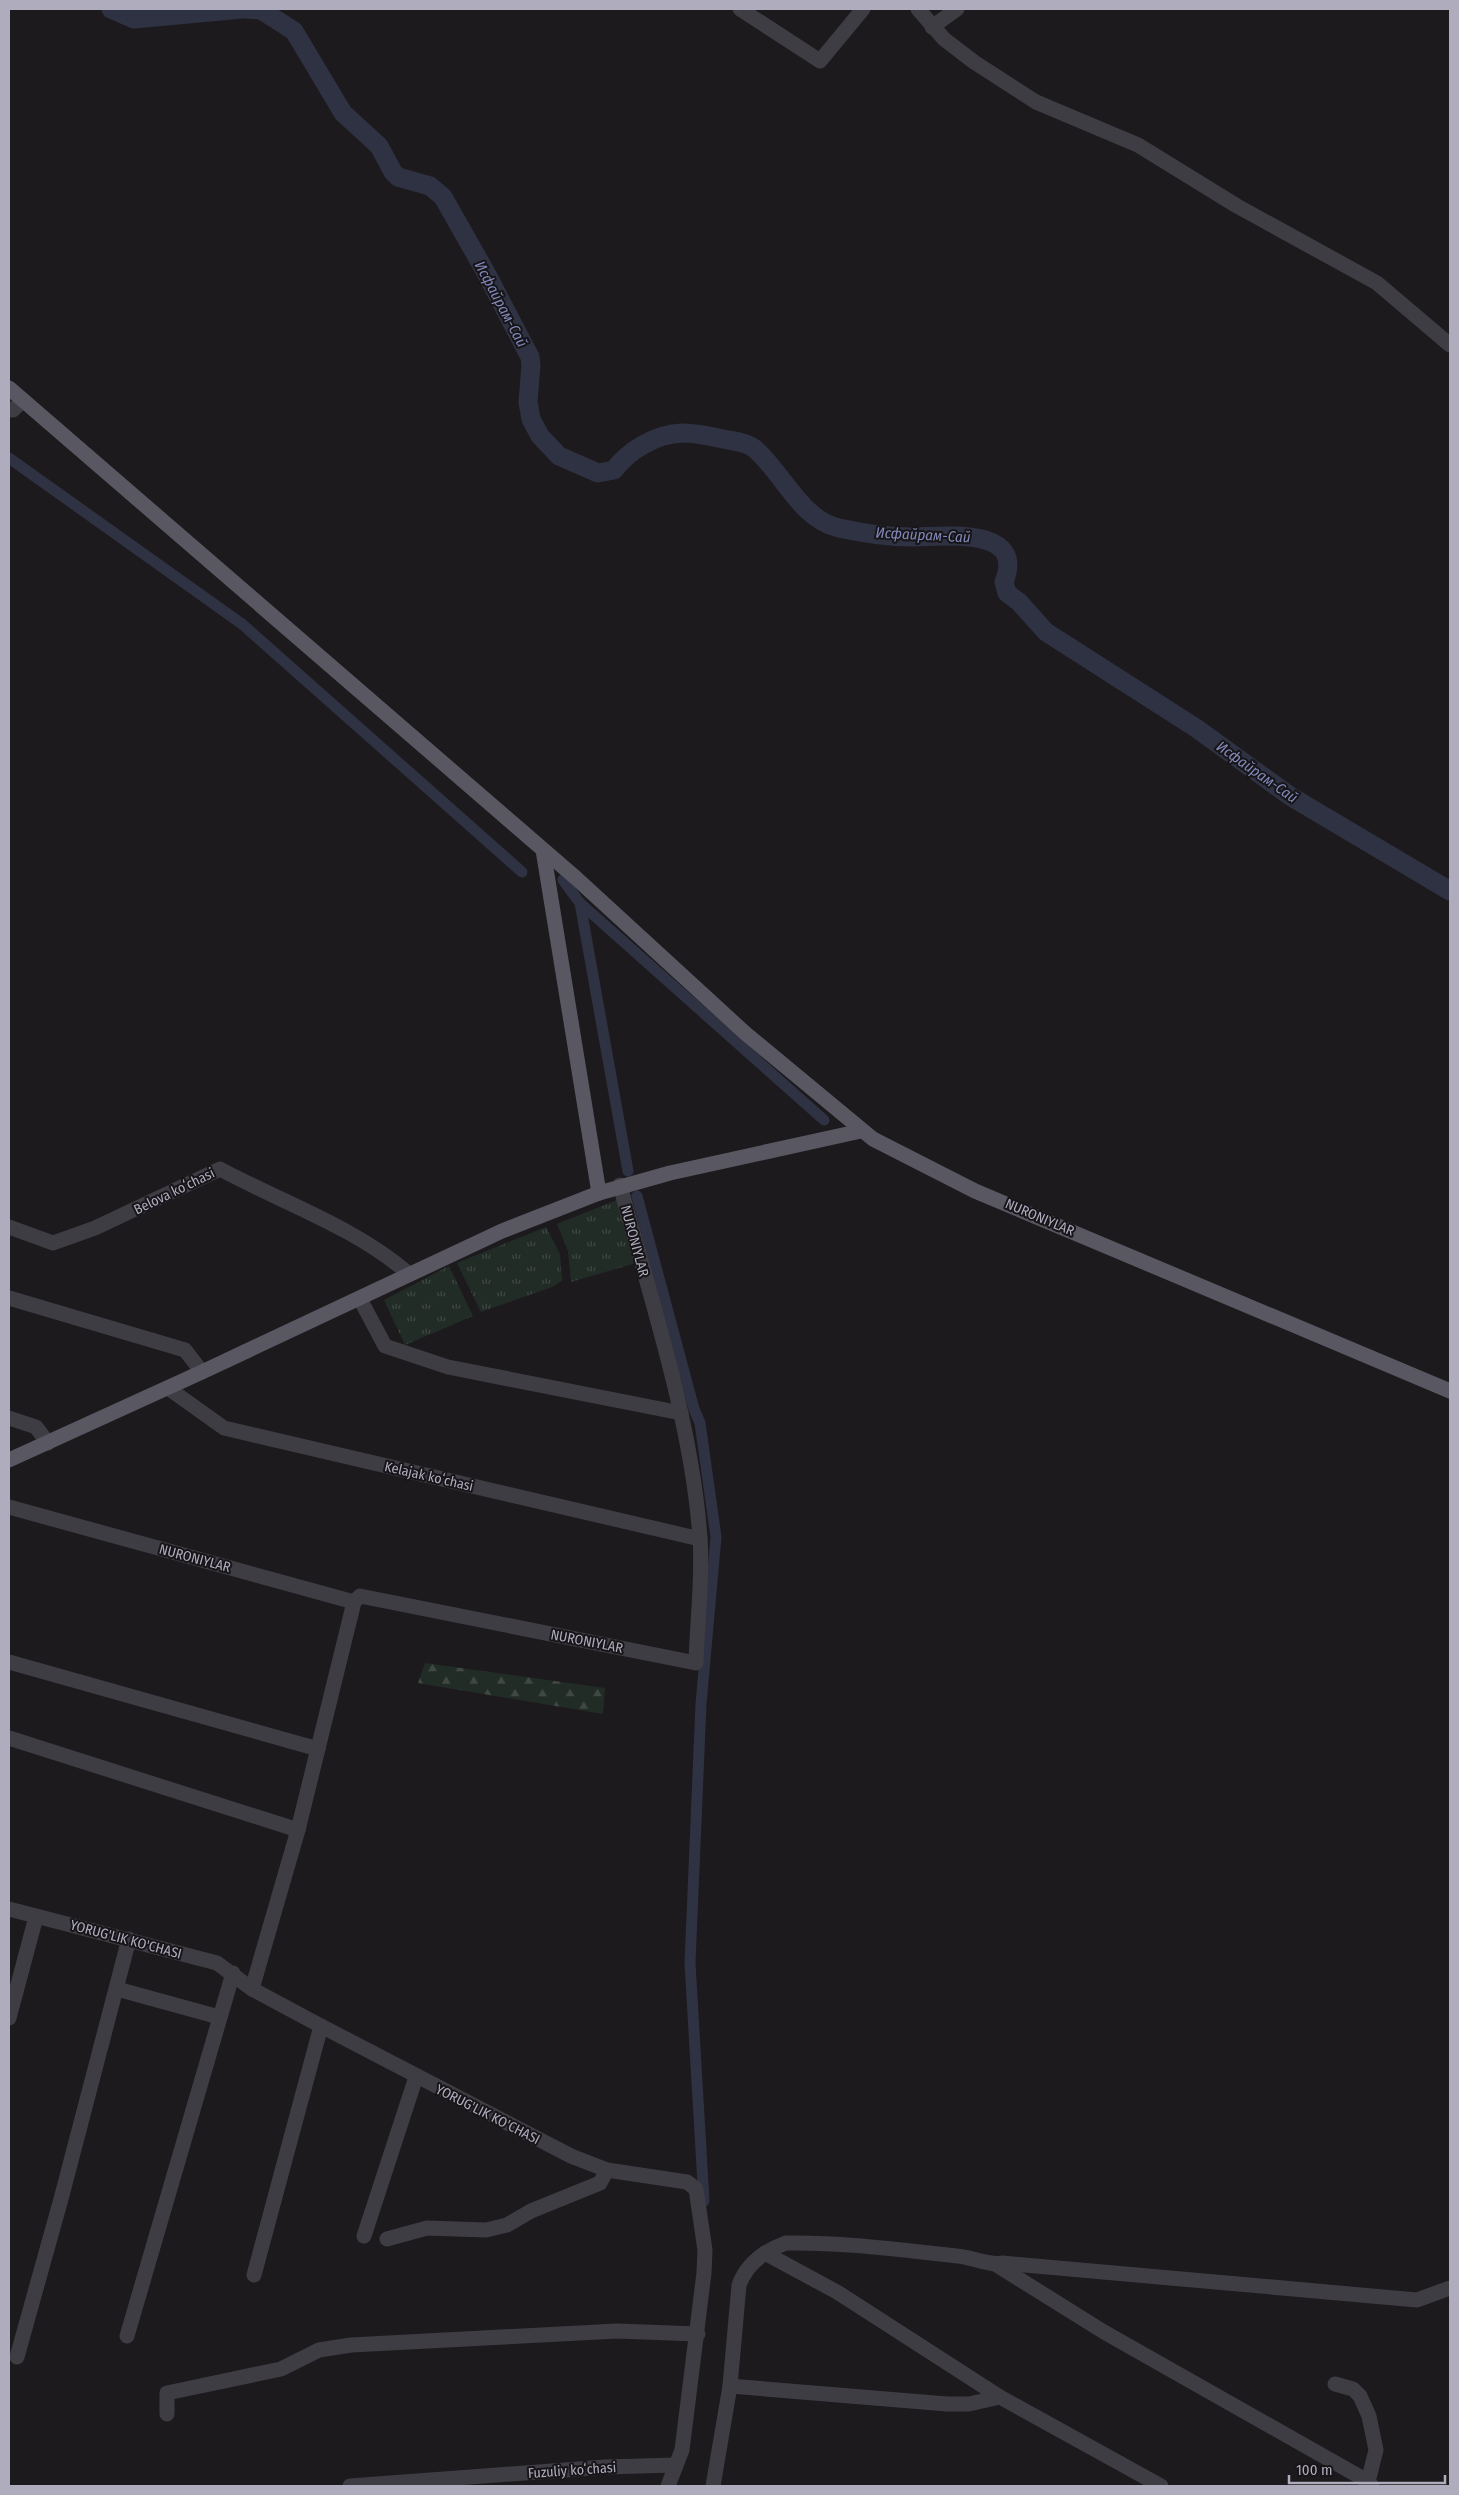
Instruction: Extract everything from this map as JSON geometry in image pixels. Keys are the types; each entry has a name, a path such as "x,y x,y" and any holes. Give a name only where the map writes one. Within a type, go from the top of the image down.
{"main road":[{"path":"9,388 543,850 745,1033 861,1131"},
{"path":"543,850 599,1193"},
{"name":"NURONIYLAR","path":"9,1460 360,1299 502,1231 599,1193 620,1185 861,1131 975,1192 1450,1391"}],"street":[{"path":"740,9 820,61 863,9"},
{"path":"918,9 932,27 974,62 1036,102 1138,145 1237,206 1377,283 1450,345"},
{"path":"932,27 957,9"},
{"path":"9,410 13,410 23,400"},
{"name":"Belova koʻchasi","path":"9,1226 53,1243 95,1228 220,1169 309,1212 387,1255 410,1274"},
{"name":"NURONIYLAR","path":"9,1506 354,1602 360,1596 696,1663 700,1539 681,1413 620,1185"},
{"path":"9,1298 78,1320 185,1350 202,1372"},
{"path":"360,1299 385,1346 448,1367 681,1413"},
{"name":"Kelajak koʻchasi","path":"168,1388 224,1428 700,1539"},
{"path":"9,1418 36,1427 48,1443"},
{"path":"252,1988 298,1830 354,1602"},
{"path":"9,1662 318,1749"},
{"path":"9,1738 298,1830"},
{"name":"YORUG'LIK KO'CHASI","path":"9,1908 216,1963 252,1988 321,2026 571,2156 607,2170 687,2182 696,2188 705,2250 698,2334 682,2450 674,2465 668,2486"},
{"path":"9,2018 36,1916"},
{"path":"17,2356 128,1939"},
{"path":"127,2336 233,1973"},
{"path":"116,1989 219,2017"},
{"path":"254,2276 321,2026"},
{"path":"364,2236 416,2077"},
{"path":"387,2239 427,2228 486,2230 507,2225 531,2211 600,2183 607,2170"},
{"path":"713,2486 730,2386 739,2285 748,2267 765,2253 786,2243 973,2257 995,2264 1104,2332 1370,2484 1376,2450 1369,2416 1360,2396 1353,2389 1335,2384"},
{"path":"765,2253 836,2292 1000,2397 1161,2486"},
{"path":"995,2264 1002,2262 1417,2300 1450,2288"},
{"path":"167,2414 166,2393 281,2369 319,2350 327,2348 530,2334 617,2331 698,2334"},
{"path":"730,2386 947,2404 969,2404 1000,2397"},
{"name":"Fuzuliy koʻchasi","path":"350,2486 595,2468 674,2465"}],"green space":[{"path":"617,1200 636,1263 571,1282 568,1251 557,1224"},
{"path":"546,1227 560,1254 562,1281 552,1287 481,1312 457,1263"},
{"path":"449,1266 473,1316 405,1345 384,1300"},
{"path":"425,1663 605,1688 603,1714 418,1683"}],"waterway":[{"name":"Исфайрам-Сай","path":"111,9 134,19 242,9"},
{"name":"Исфайрам-Сай","path":"246,9 261,10 294,31 343,113 379,146 393,172 398,177 430,186 443,197 485,271 530,357 528,402 531,419 540,436 559,456 598,473 614,470 635,450 663,436 682,433 735,441 755,449 803,505 825,523 839,528 866,533 911,537 960,536 977,538 993,543 1003,551 1008,564 1004,582 1007,593 1019,602 1046,632 1196,728 1290,796 1450,891"},
{"path":"9,458 242,624 522,872"},
{"path":"563,880 580,903 824,1120"},
{"path":"580,903 628,1171"},
{"path":"637,1196 694,1409 700,1423 716,1537 701,1704 690,1963 704,2201"}]}
